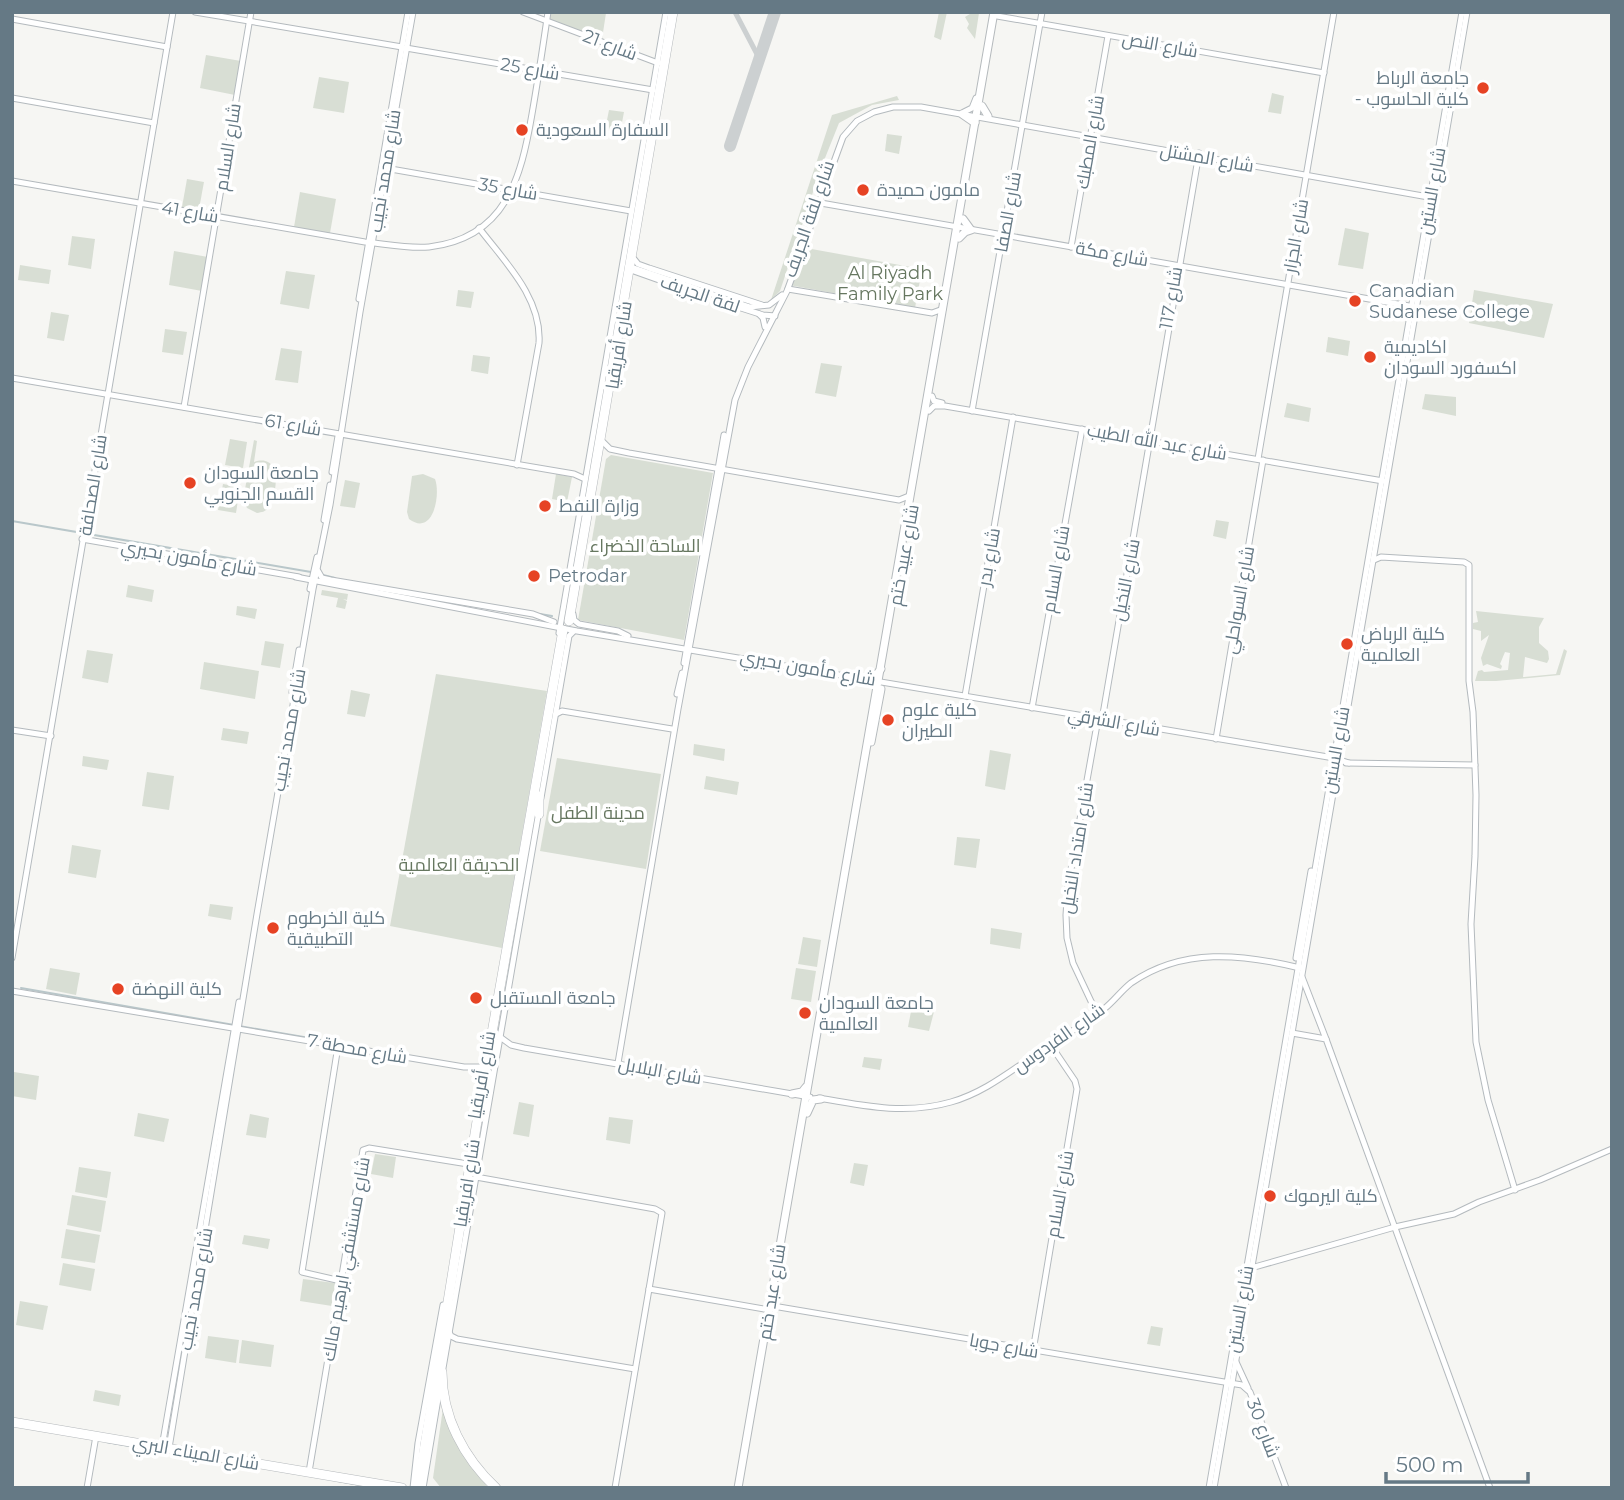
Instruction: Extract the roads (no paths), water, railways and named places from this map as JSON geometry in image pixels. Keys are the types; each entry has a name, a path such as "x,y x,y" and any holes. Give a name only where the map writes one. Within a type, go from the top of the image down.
{"highway":[{"name":"شارع أفريقيا","path":"580,546 630,266 664,34 671,12"},
{"name":"شارع أفريقيا","path":"643,177 671,12"},
{"name":"شارع أفريقيا","path":"580,546 594,486 608,401 611,364"},
{"name":"شارع افريقيا","path":"419,1486 443,1348 453,1259 482,1131 521,863 560,624 580,546"},
{"name":"شارع افريقيا","path":"431,1417 455,1287 470,1186 477,1113 501,977 525,884 560,624"},
{"path":"538,796 539,814"},
{"path":"503,995 505,1006"},
{"path":"418,1442 443,1348"},
{"path":"442,1372 446,1404 456,1433 488,1483 496,1488"},
{"name":"شارع الميناء البري","path":"12,1422 96,1436 167,1443 398,1487"},
{"path":"398,1487 419,1486"}],"main road":[{"name":"شارع عبيد ختم","path":"882,684 881,669 958,238 956,227 980,118 984,63 995,13"},
{"name":"شارع عبيد ختم","path":"956,227 962,219 995,13"},
{"path":"963,113 980,118"},
{"path":"958,238 971,230 962,219"},
{"path":"956,227 958,238"},
{"name":"شارع عبيد ختم","path":"807,1097 932,396 943,309 958,238"},
{"path":"868,679 881,669"},
{"path":"868,679 882,684"},
{"path":"792,1094 802,1092 809,1086 813,1094 821,1098"},
{"path":"792,1094 801,1099 805,1110"},
{"name":"شارع عبد ختم","path":"740,1488 807,1097"},
{"path":"805,1110 812,1101 821,1098"}],"street":[{"name":"شارع الصحافة","path":"12,946 172,12"},
{"name":"شارع 25","path":"195,12 653,90"},
{"name":"شارع السلام","path":"184,407 251,12"},
{"name":"شارع محمد نجيب","path":"167,1443 237,1018 328,505 410,12"},
{"name":"شارع 21","path":"523,12 658,63"},
{"path":"517,465 539,343 538,323 532,301 479,229 498,211 518,179 527,144 548,12"},
{"name":"شارع الصفا","path":"973,410 1042,12"},
{"name":"شارع الجزار","path":"1260,459 1286,292 1284,284 1334,12"},
{"name":"شارع الستين","path":"1212,1488 1336,772 1331,759 1399,396 1438,144 1451,93 1452,62 1463,12"},
{"name":"شارع الستين","path":"1431,195 1451,93 1463,12"},
{"name":"شارع النص","path":"995,13 1039,24 1324,73"},
{"path":"12,19 166,46"},
{"name":"شارع أفريقيا","path":"560,624 603,442 631,211 643,177 653,90 664,34"},
{"name":"شارع المطبك","path":"1071,247 1108,36"},
{"name":"شارع محمد نجيب","path":"371,242 404,48"},
{"path":"1438,144 1452,62"},
{"name":"شارع عبيد ختم","path":"963,113 975,104 984,63"},
{"path":"12,98 153,123"},
{"name":"شارع لفة الجريف","path":"786,292 838,139 853,120 867,111 887,104 963,113"},
{"name":"شارع المشتل","path":"980,118 1431,195"},
{"name":"شارع 117","path":"1148,440 1196,157"},
{"name":"شارع 35","path":"385,168 631,211"},
{"name":"شارع 41","path":"12,181 418,248 460,238 479,229"},
{"path":"1387,440 1431,195"},
{"name":"شارع لفة الجريف","path":"630,266 743,305 754,308 765,306 786,292 817,200"},
{"name":"شارع مكة","path":"817,200 829,205 1412,306"},
{"path":"815,212 823,205 829,205"},
{"name":"شارع أفريقيا","path":"560,624 585,479 630,280 630,266"},
{"name":"لفة الجريف","path":"630,266 645,275 759,314 773,316"},
{"path":"630,280 636,275 645,275"},
{"path":"739,381 786,292 799,290 932,313 938,316 941,323"},
{"path":"932,313 943,309"},
{"path":"759,314 765,327"},
{"path":"616,1063 730,415 739,381 773,316"},
{"name":"شارع الستين","path":"1331,759 1373,561 1387,440 1399,396 1402,356"},
{"name":"شارع 61","path":"12,378 574,474"},
{"name":"شارع عبد الله الطيب","path":"932,396 936,402 973,410 1383,480"},
{"name":"شارع عبد الله الطيب","path":"929,411 934,406 973,410"},
{"name":"شارع بدر","path":"965,696 1013,417"},
{"name":"شارع السلام","path":"1032,708 1082,428"},
{"name":"شارع النخيل","path":"1100,720 1140,505 1148,440"},
{"path":"603,442 610,449 629,453 899,500 905,503 908,510"},
{"path":"600,458 607,452 629,453"},
{"name":"شارع السواحلي","path":"1216,739 1260,459"},
{"path":"711,467 717,476"},
{"path":"616,1063 717,476 721,469"},
{"path":"574,474 588,470"},
{"path":"574,474 585,479"},
{"path":"899,500 907,499 912,493"},
{"name":"شارع مأمون بحيري","path":"83,539 301,578 313,583 361,586 689,648"},
{"path":"1374,551 1381,557"},
{"path":"1373,561 1381,557 1464,562 1469,565 1469,681 1475,765 1475,856 1471,924 1476,1045 1489,1104 1515,1190"},
{"path":"301,578 316,570 322,578 516,611 560,624 577,624 628,636"},
{"name":"شارع مأمون بحيري","path":"313,583 460,606"},
{"path":"560,624 557,616 562,610"},
{"name":"شارع أفريقيا","path":"482,1131 571,632 560,624"},
{"name":"شارع مأمون بحيري","path":"560,624 868,679"},
{"name":"شارع الشرقي","path":"882,684 1349,763 1475,765"},
{"path":"558,703 564,708 673,728"},
{"path":"556,714 562,711 673,728"},
{"name":"شارع امتداد النخيل","path":"1097,1014 1073,963 1067,937 1066,915 1068,886 1100,720"},
{"path":"12,730 49,736"},
{"name":"شارع الصحافة","path":"12,958 49,736"},
{"path":"1266,961 1291,963 1296,957 1331,759"},
{"path":"1336,772 1340,766 1349,763"},
{"name":"شارع أفريقيا","path":"419,1486 418,1442 453,1259 481,1077 521,863"},
{"name":"شارع الستين","path":"1230,1383 1236,1362 1281,1078 1292,1032 1304,920"},
{"name":"شارع الفردوس","path":"807,1097 898,1110 941,1105 984,1088 1097,1014 1136,980 1177,962 1215,955 1300,968"},
{"path":"1296,957 1490,1488"},
{"path":"1275,961 1300,968"},
{"name":"شارع محطة 7","path":"13,991 464,1067"},
{"path":"234,1041 237,1018"},
{"path":"1292,1032 1326,1039"},
{"name":"شارع البلابل","path":"500,1037 510,1045 807,1097"},
{"name":"شارع السلام","path":"1034,1350 1077,1089 1075,1081 1050,1044"},
{"path":"497,1051 501,1046 510,1045"},
{"path":"338,1046 302,1272 341,1281"},
{"path":"605,1062 616,1052"},
{"path":"464,1067 483,1067"},
{"path":"464,1067 477,1072 481,1077"},
{"name":"شارع مستشفي ابرهيم مالك","path":"309,1472 358,1170 364,1148 468,1164"},
{"path":"1251,1268 1395,1227 1441,1218 1612,1149"},
{"path":"419,1486 442,1372 443,1348 449,1332 470,1186 660,1210 662,1215 615,1488"},
{"name":"شارع جوبا","path":"649,1289 1230,1383"},
{"path":"449,1332 450,1336 457,1339 635,1369"},
{"path":"443,1348 457,1339"},
{"path":"1236,1362 1248,1388"},
{"name":"شارع 30","path":"1230,1383 1248,1388 1286,1488"},
{"path":"87,1488 96,1436"}],"waterway":[{"path":"12,521 311,572"},
{"path":"323,575 335,578"},
{"path":"540,614 552,616"},
{"path":"21,988 234,1025"},
{"path":"239,1026 327,1041"},
{"path":"106,1442 135,1447"},
{"path":"338,1481 360,1485"}],"place":[{"name":"جامعة الرباط - كلية الحاسوب","path":"1483,88"},
{"name":"السفارة السعودية","path":"522,130"},
{"name":"مامون حميدة","path":"863,190"},
{"name":"Canadian Sudanese College","path":"1355,301"},
{"name":"اكاديمية اكسفورد السودان","path":"1370,357"},
{"name":"جامعة السودان القسم الجنوبي","path":"190,483"},
{"name":"وزارة النفط","path":"545,506"},
{"name":"Petrodar","path":"534,576"},
{"name":"كلية الرباض العالمية","path":"1347,644"},
{"name":"كلية علوم الطيران","path":"888,720"},
{"name":"كلية الخرطوم التطبيقية","path":"273,928"},
{"name":"كلية النهضة","path":"118,989"},
{"name":"جامعة المستقبل","path":"476,998"},
{"name":"جامعة السودان العالمية","path":"805,1013"},
{"name":"كلية اليرموك","path":"1270,1196"}],"park label":[{"name":"Al Riyadh Family Park","path":"890,283"},
{"name":"الساحة الخضراء","path":"645,546"},
{"name":"مدينة الطفل","path":"598,813"},
{"name":"الحديقة العالمية","path":"459,865"}]}
